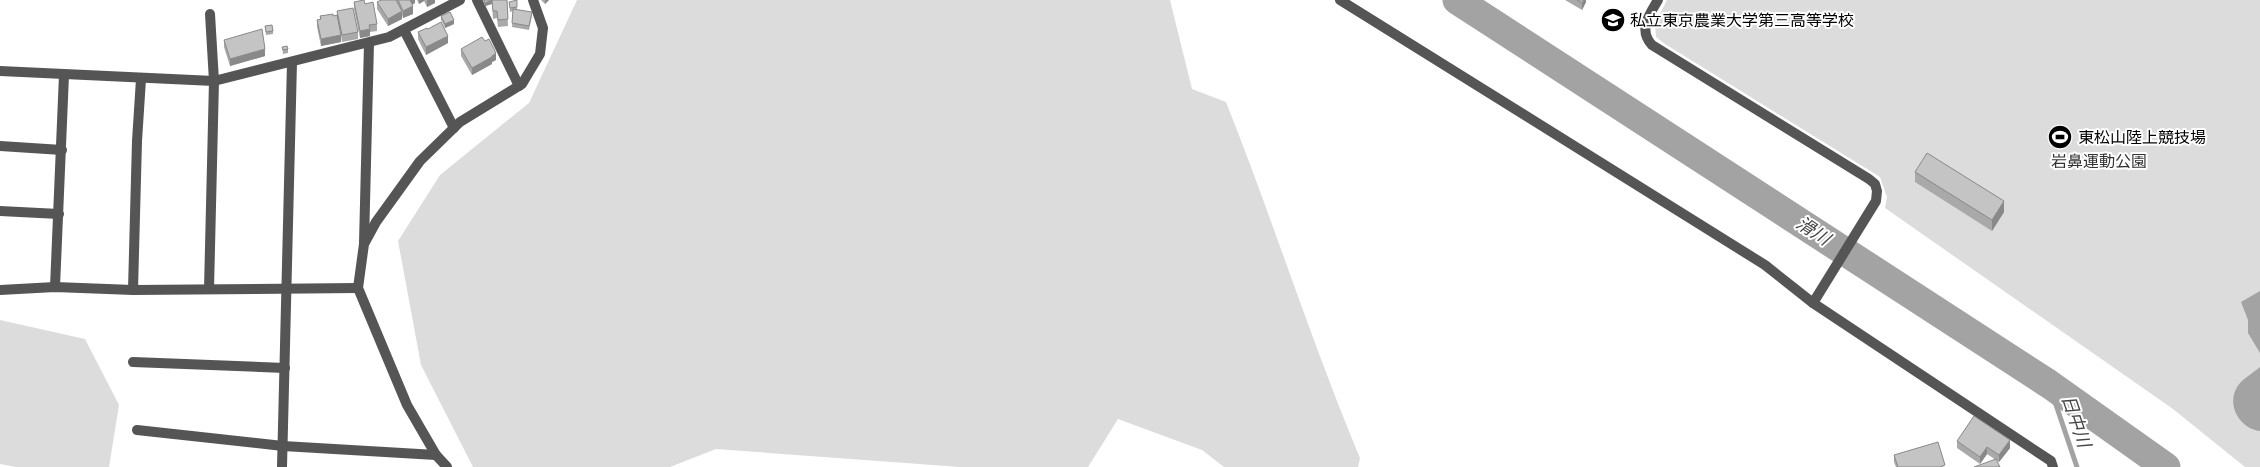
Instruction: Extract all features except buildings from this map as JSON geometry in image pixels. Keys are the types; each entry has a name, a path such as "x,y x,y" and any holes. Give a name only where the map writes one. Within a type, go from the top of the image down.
{"street":[{"path":"0,71 214,81 389,37 460,0"},
{"path":"477,0 519,86"},
{"path":"364,244 376,222 420,161 460,122 519,86 540,54 543,28 533,0"},
{"path":"1340,0 1765,265 1813,303 2051,461 2053,467"},
{"path":"1658,0 1644,25 1646,39 1652,45 1875,184 1876,201 1813,303"},
{"path":"208,289 214,81 210,14"},
{"path":"404,30 454,128"},
{"path":"369,42 364,244 358,288 407,405 436,455 447,467"},
{"path":"282,467 292,62"},
{"path":"54,287 59,214 64,75"},
{"path":"134,290 137,141 141,79"},
{"path":"0,146 62,150"},
{"path":"0,211 59,214"},
{"path":"0,290 54,287 134,290 358,288"},
{"path":"133,362 285,368"},
{"path":"137,430 283,446 436,455"}],"green space":[{"path":"577,0 1170,0 1192,89 1226,102 1325,370 1360,458 1358,467 1224,467 1202,450 1118,419 1088,467 960,467 716,449 670,467 473,467 421,365 398,241 440,175 529,103"},
{"name":"岩鼻運動公園","path":"1667,0 2260,0 2260,467 2245,467 2173,409 1885,208 1887,197 1880,177 1656,37 1655,24"},
{"path":"0,320 85,339 119,405 109,467 16,467 0,464"}],"shaded area":[{"path":"2260,291 2260,353 2248,333 2248,320 2241,302"},
{"path":"2260,367 2260,431 2242,422 2237,416 2233,403 2238,385"}],"waterway":[{"name":"滑川","path":"1457,0 2049,384 2166,467"},
{"name":"日中川","path":"2049,384 2077,467"}],"place":[{"name":"私立東京農業大学第三高等学校","path":"1613,20"},
{"name":"東松山陸上競技場","path":"2060,137"}]}
